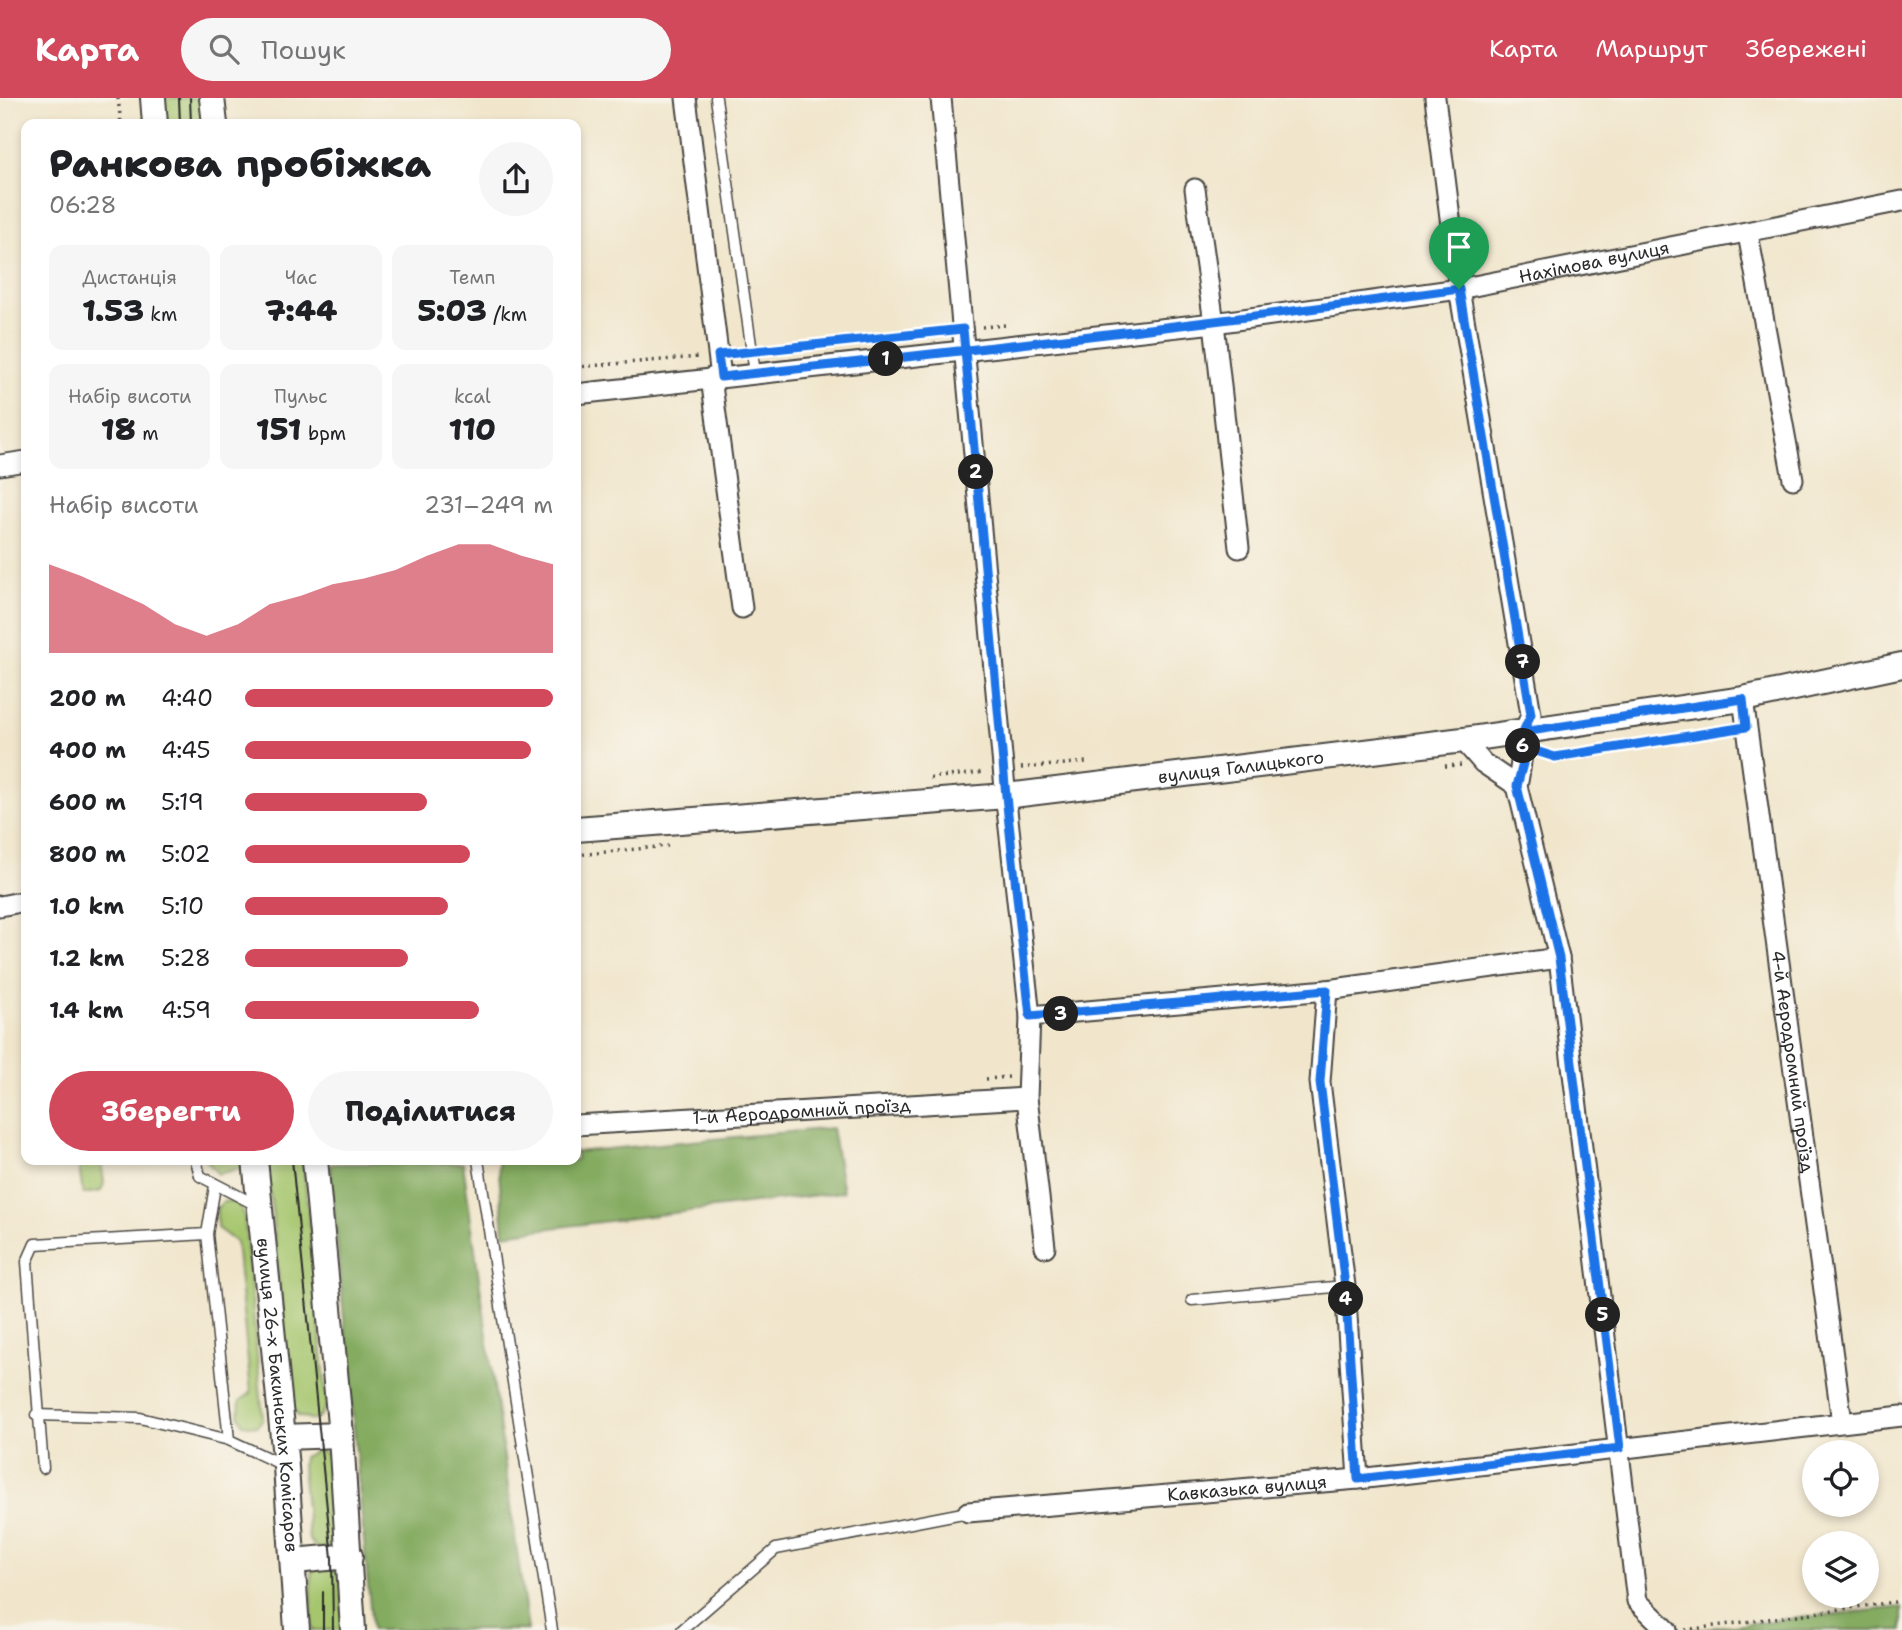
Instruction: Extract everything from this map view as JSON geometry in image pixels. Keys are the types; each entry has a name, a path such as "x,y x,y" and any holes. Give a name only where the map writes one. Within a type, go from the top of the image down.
{"street":[{"path":"153,98 155,119"},
{"path":"212,98 214,119"},
{"path":"686,98 718,355 716,378 741,608"},
{"path":"941,98 1006,796 1030,1016 1027,1098 1045,1247"},
{"path":"1435,98 1459,289 1531,714 1523,740 1517,786 1559,958 1637,1601 1667,1630"},
{"path":"1195,189 1214,323 1239,548"},
{"name":"Нахімова вулиця","path":"581,393 1214,323 1459,289 1748,234 1902,201"},
{"path":"1748,234 1793,479"},
{"path":"0,465 21,462"},
{"name":"вулиця Галицького","path":"581,829 1006,796 1463,740 1523,740 1902,666"},
{"name":"4-й Аеродромний проїзд","path":"1743,699 1842,1422"},
{"path":"1463,740 1483,763 1517,786"},
{"path":"0,906 21,902"},
{"path":"1030,1016 1327,990 1559,958"},
{"path":"1327,990 1320,1082 1345,1286 1358,1479"},
{"name":"1-й Аеродромний проїзд","path":"581,1125 1027,1098"},
{"name":"вулиця 26-х Бакинських Комісаров","path":"255,1165 286,1467 297,1630"},
{"path":"315,1165 341,1435 353,1630"},
{"name":"Кавказька вулиця","path":"968,1512 1358,1479 1902,1416"},
{"path":"283,1437 341,1435"},
{"path":"294,1561 350,1556"}],"lane":[{"path":"716,98 755,373"},
{"path":"197,1165 200,1176 259,1207"},
{"path":"479,1165 552,1630"},
{"path":"215,1186 207,1234 229,1440"},
{"path":"43,1468 36,1415 27,1262 35,1244 207,1234"},
{"path":"1192,1300 1345,1286"},
{"path":"36,1415 140,1418 229,1440 286,1467"},
{"path":"682,1630 776,1549 968,1512"}],"path":[{"path":"118,98 120,119"},
{"path":"752,352 963,329"},
{"path":"581,367 718,355"},
{"path":"1523,740 1555,757 1746,727"},
{"path":"1685,1630 1902,1601"}],"green space":[{"path":"163,98 202,98 204,119 165,119"},
{"path":"832,1128 843,1192 504,1234 498,1165 581,1165 581,1152"},
{"path":"79,1165 102,1165 104,1183 101,1191 83,1194"},
{"path":"210,1165 244,1165 243,1168 218,1174"},
{"path":"267,1165 303,1165 327,1405 320,1416 312,1420 298,1416 291,1404"},
{"path":"330,1165 463,1165 528,1630 372,1630"},
{"path":"223,1202 237,1203 244,1213 263,1419 257,1426 243,1424 239,1415 240,1401 251,1393 236,1242 217,1228 217,1208"},
{"path":"318,1450 326,1453 330,1463 337,1540 332,1547 316,1548 309,1540 302,1466 303,1457"},
{"path":"330,1567 341,1577 343,1630 312,1630 311,1572 317,1568"},
{"path":"1902,1607 1902,1630 1688,1630"}],"tram line":[{"path":"179,98 180,119"},
{"path":"190,98 191,119"},
{"path":"293,1165 332,1558 333,1630"},
{"path":"323,1592 323,1630"}],"route":[{"path":"1459,289 1214,323 965,350 721,377 718,355 963,329 965,350 996,686 1003,770 1030,1016 1327,990 1320,1082 1345,1286 1358,1479 1620,1448 1559,958 1517,786 1524,760 1523,732 1743,699 1746,727 1555,757 1523,747 1523,732 1531,714 1459,289"}]}
